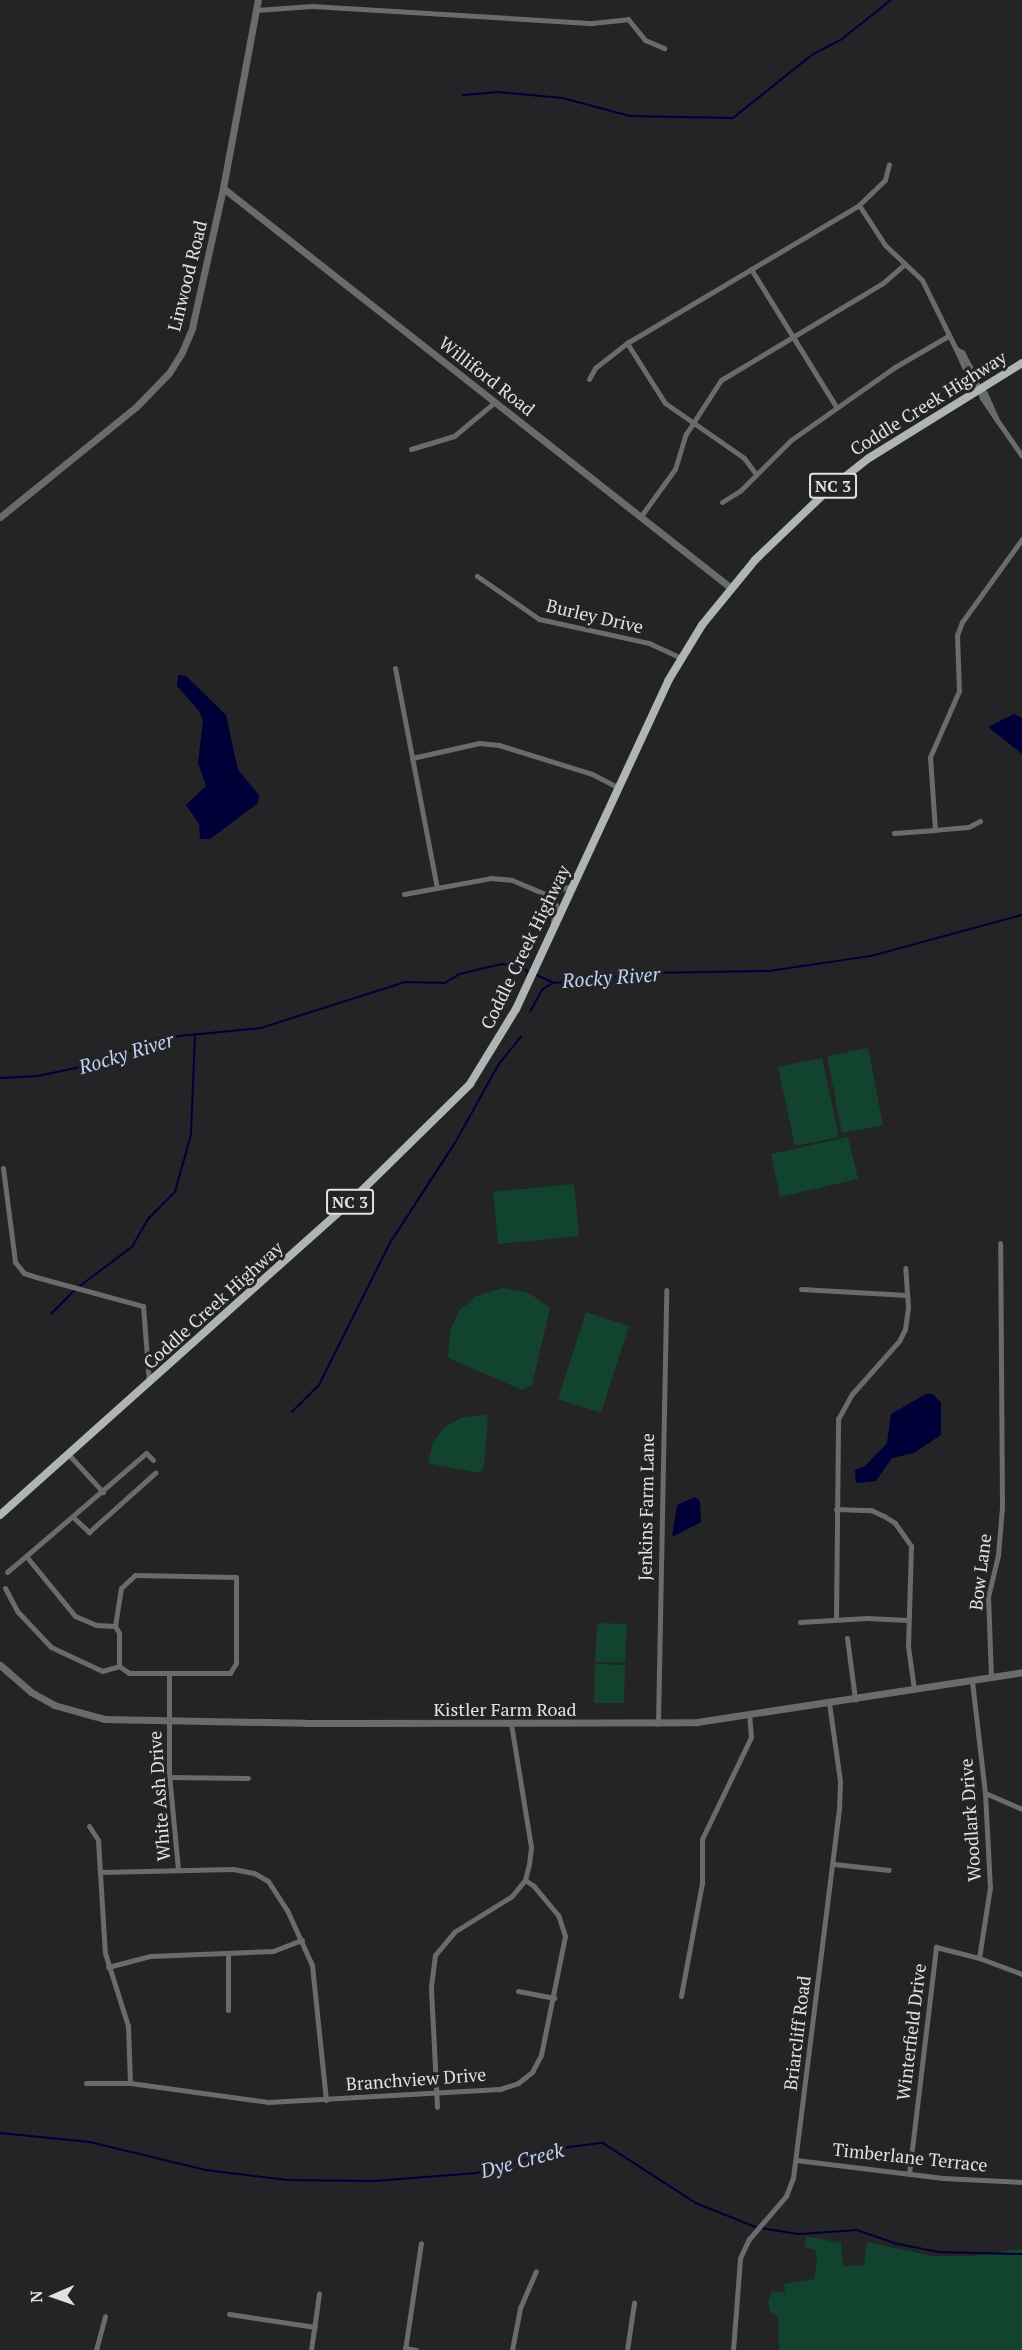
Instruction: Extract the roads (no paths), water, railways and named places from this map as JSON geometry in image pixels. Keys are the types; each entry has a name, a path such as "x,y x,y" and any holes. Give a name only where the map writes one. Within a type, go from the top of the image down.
{"main road":[{"name":"Coddle Creek Highway","path":"0,1515 149,1385 426,1131 470,1083 516,1009 618,787 681,658 731,588 827,491 907,432 980,391 1022,363"}],"street":[{"name":"Linwood Road","path":"0,516 136,407 169,373 192,328 224,188 258,0"},
{"path":"256,10 312,6 592,23 628,18 645,40 664,48"},
{"path":"589,379 606,358 627,343 858,206 885,180 889,164"},
{"name":"Williford Road","path":"224,188 731,588"},
{"path":"858,206 874,233 922,280 948,336 997,420 1022,456"},
{"path":"641,516 675,469 693,424 722,380 883,283 905,264"},
{"path":"751,269 837,408"},
{"path":"722,502 756,474 791,440 948,336"},
{"path":"627,343 665,403 744,458 756,474"},
{"path":"411,449 454,436 495,402"},
{"path":"935,830 930,757 959,691 957,635 962,622 1022,539"},
{"name":"Burley Drive","path":"477,576 539,619 649,643 681,658"},
{"path":"395,668 437,888"},
{"path":"412,758 479,743 499,745 592,774 618,787"},
{"path":"894,833 968,827 980,821"},
{"path":"404,894 500,878 547,895 556,905 553,931"},
{"path":"547,895 574,885"},
{"path":"3,1168 15,1262 24,1273 143,1306 149,1385"},
{"name":"Bow Lane","path":"991,1677 988,1597 998,1555 1002,1507 1000,1243"},
{"path":"836,1619 838,1419 852,1394 899,1341 908,1319 905,1268"},
{"path":"801,1289 907,1294"},
{"name":"Jenkins Farm Lane","path":"658,1724 666,1290"},
{"path":"7,1572 75,1518 146,1453 153,1460"},
{"path":"70,1456 103,1492"},
{"path":"75,1518 88,1532 155,1473"},
{"path":"836,1509 871,1510 895,1523 905,1534 912,1556 907,1620 914,1689"},
{"path":"26,1556 75,1616 96,1625 115,1626"},
{"path":"135,1575 236,1577 235,1668 225,1674 169,1674 129,1673 119,1666 115,1626 121,1588 135,1575"},
{"path":"5,1588 18,1612 51,1647 102,1671 119,1666"},
{"path":"800,1622 836,1619 907,1620"},
{"path":"847,1638 855,1699"},
{"name":"Kistler Farm Road","path":"0,1665 31,1692 78,1714 104,1719 511,1724 658,1724 829,1703 1022,1672"},
{"name":"White Ash Drive","path":"169,1674 169,1777 178,1869"},
{"name":"Woodlark Drive","path":"972,1681 986,1793 990,1887 980,1958"},
{"name":"Briarcliff Road","path":"733,2350 740,2258 748,2239 786,2196 796,2160 834,1864 840,1781 829,1703"},
{"path":"681,1996 702,1883 702,1839 751,1737 749,1714"},
{"path":"437,2107 431,1987 435,1955 454,1932 512,1896 525,1880 531,1847 511,1724"},
{"path":"169,1777 248,1778"},
{"path":"986,1793 1022,1809"},
{"path":"89,1826 98,1840 108,1967 128,2026 130,2083"},
{"path":"834,1864 889,1870"},
{"path":"101,1872 233,1869 254,1873 268,1881 302,1940 315,1981 326,2100"},
{"name":"Branchview Drive","path":"86,2083 130,2083 268,2102 500,2089 525,2078 541,2055 563,1956 563,1924 547,1900 525,1880"},
{"path":"108,1967 150,1956 273,1951 302,1940"},
{"name":"Winterfield Drive","path":"909,2174 936,1947 980,1958 1022,1974"},
{"path":"228,1954 228,2010"},
{"path":"518,1991 554,1998"},
{"name":"Timberlane Terrace","path":"796,2160 909,2174 1022,2182"},
{"path":"416,2350 405,2349 421,2243"},
{"path":"512,2350 520,2308 536,2271"},
{"path":"311,2350 319,2294"},
{"path":"627,2350 633,2303"},
{"path":"229,2314 315,2327"},
{"path":"96,2350 105,2316"}],"waterway":[{"path":"463,95 498,92 563,98 630,116 733,118 812,55 842,39 891,0"},
{"name":"Rocky River","path":"537,975 554,983 649,973 769,971 871,956 1022,915"},
{"name":"Rocky River","path":"0,1078 38,1076 104,1062 159,1038 261,1028 405,982 445,983 460,974 501,964 521,965 529,973"},
{"path":"530,1012 543,989 553,983"},
{"path":"80,1286 132,1247 149,1218 175,1192 191,1135 195,1035"},
{"path":"292,1412 319,1385 390,1243 455,1143 499,1064 521,1037"},
{"path":"51,1314 76,1289"},
{"name":"Dye Creek","path":"0,2133 90,2142 206,2170 287,2180 374,2181 477,2173 569,2147 603,2143 696,2203 756,2227"},
{"name":"Dye Creek","path":"761,2228 800,2234 857,2230 894,2243 939,2252 1022,2254"}]}
